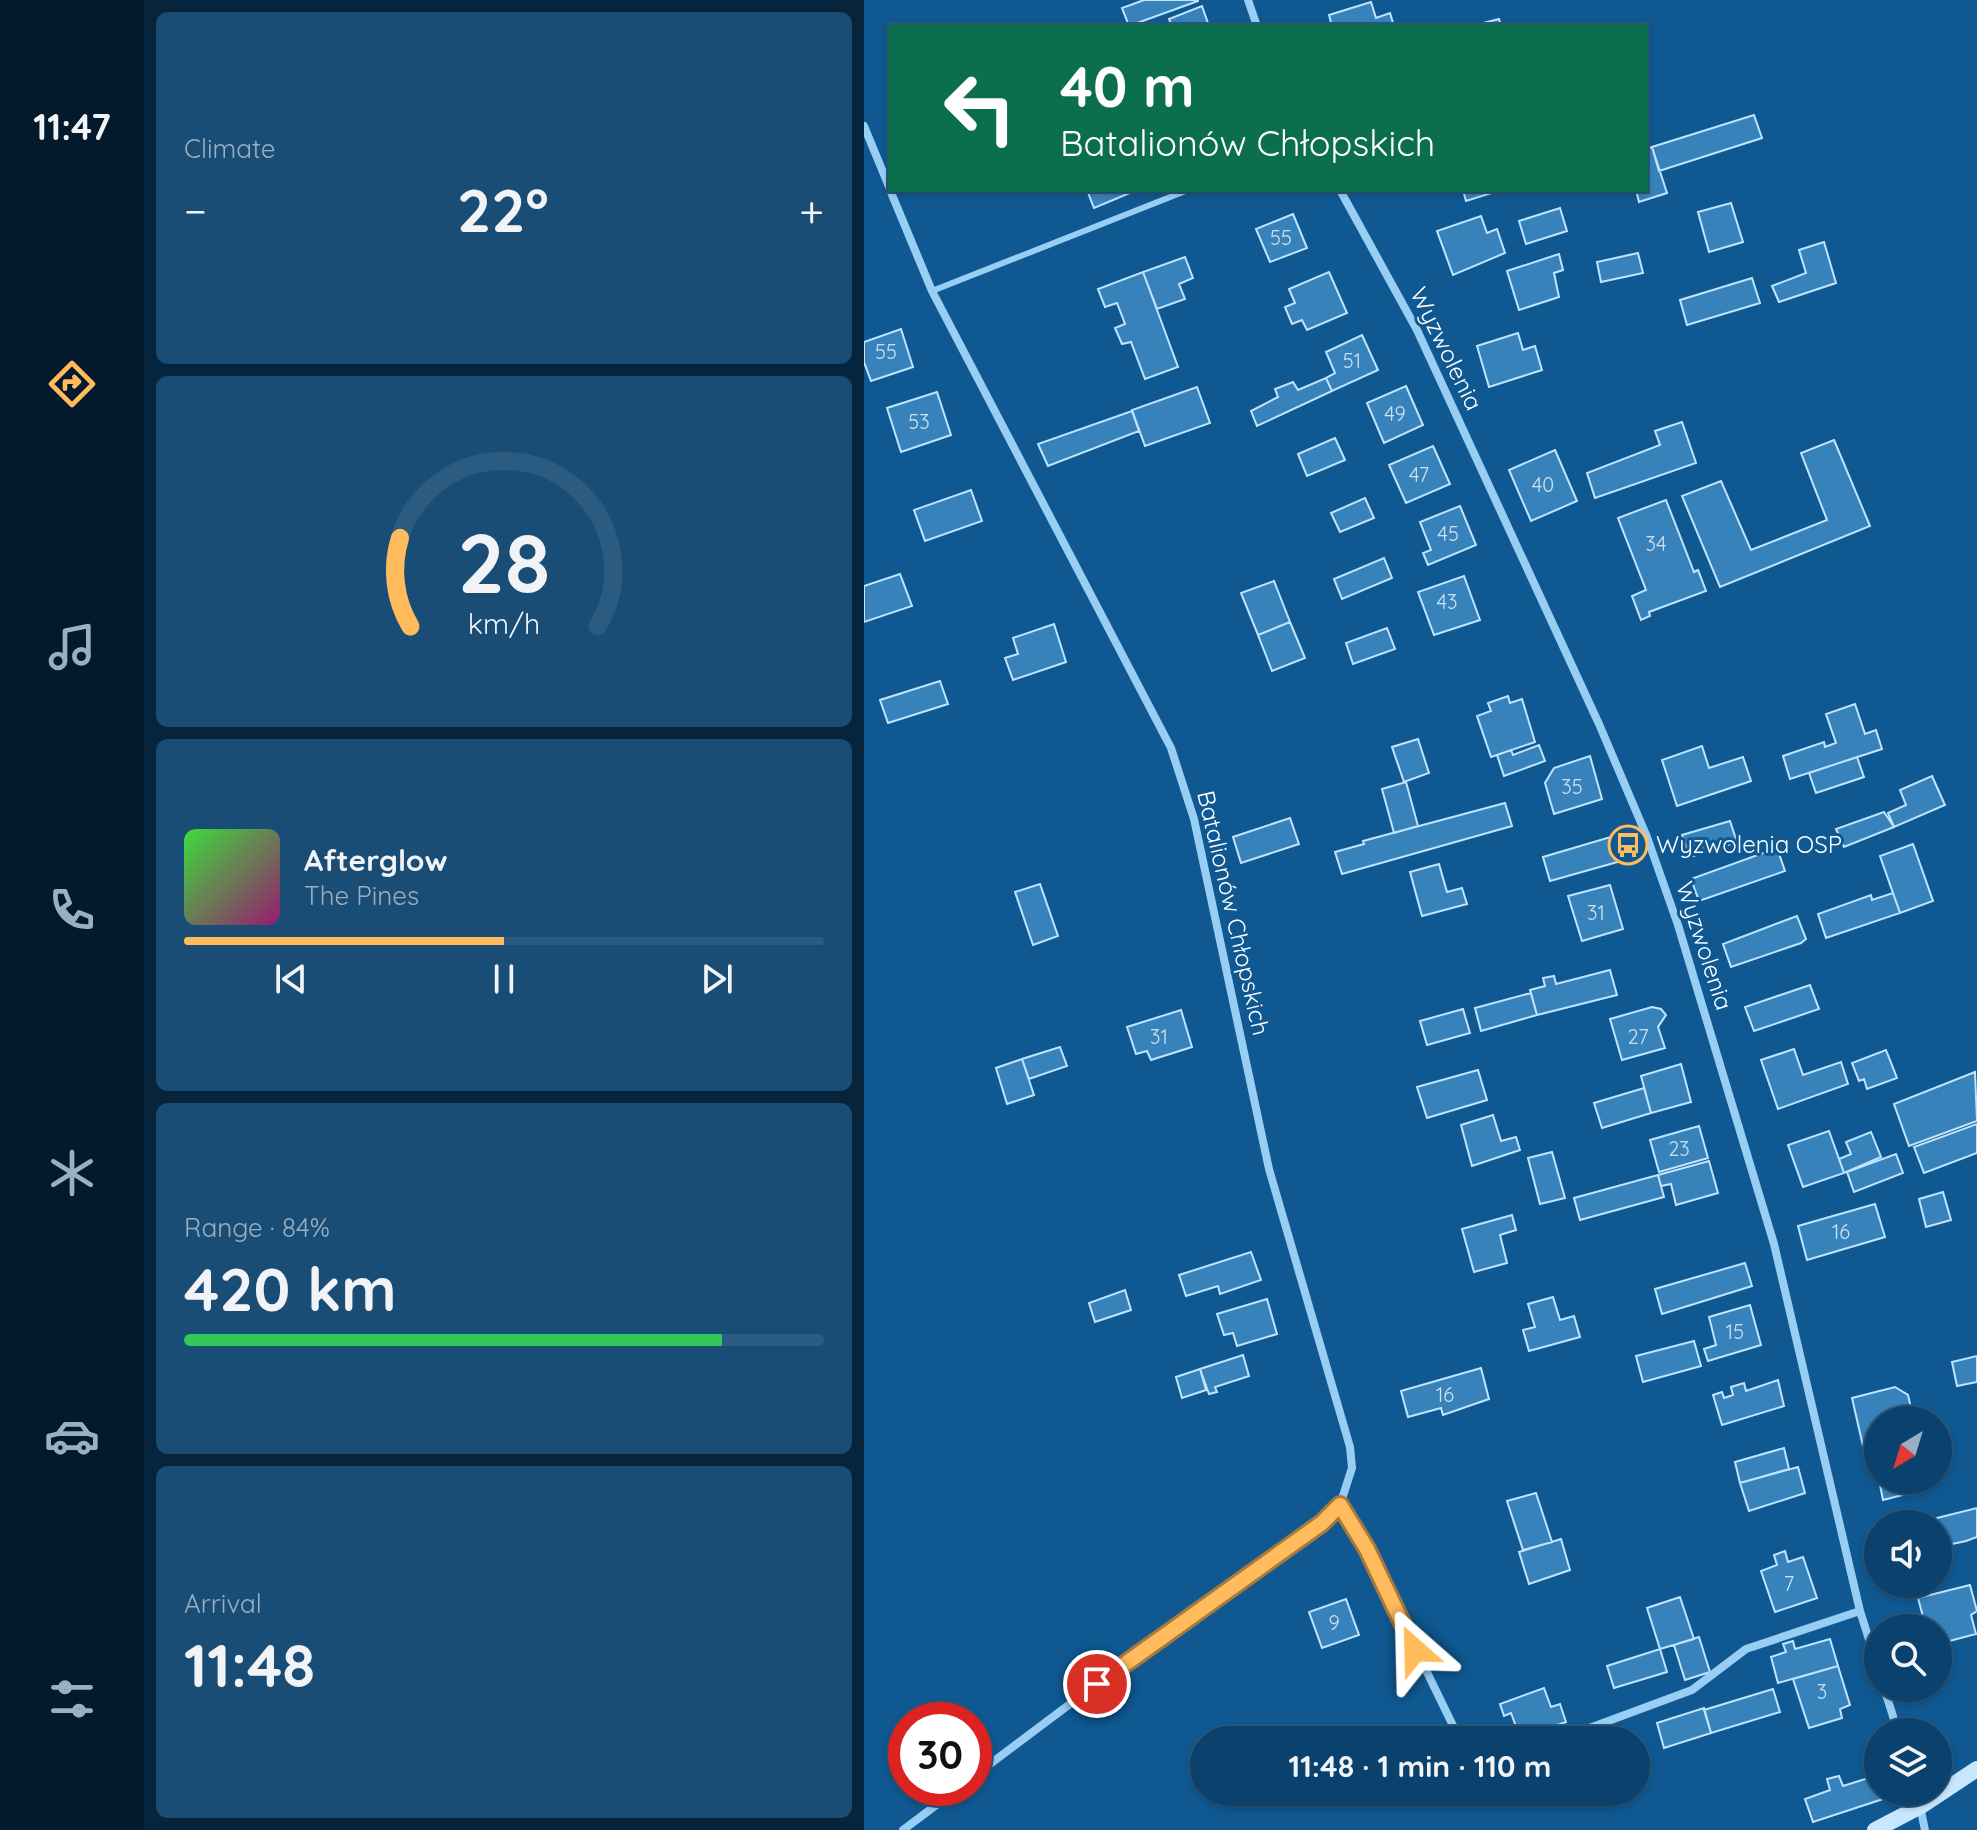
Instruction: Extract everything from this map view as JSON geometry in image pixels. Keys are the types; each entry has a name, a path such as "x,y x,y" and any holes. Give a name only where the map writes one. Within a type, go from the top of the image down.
{"main road":[{"path":"1952,1782 1977,1769"},
{"path":"1875,1830 1909,1806"}],"street":[{"path":"1248,0 1256,24"},
{"name":"Batalionów Chłopskich","path":"864,126 888,185"},
{"name":"Batalionów Chłopskich","path":"891,192 932,291 1175,762 1194,819 1269,1169 1350,1447 1352,1468 1340,1505"},
{"name":"Wyzwolenia","path":"1341,192 1417,330 1599,724 1647,837 1678,925 1774,1244 1864,1624"},
{"path":"992,1762 1146,1647 1322,1523 1340,1505 1367,1549 1453,1726"},
{"path":"1595,1726 1692,1690 1746,1649 1860,1611"},
{"path":"903,1830 935,1806"},
{"path":"1920,1806 1925,1830"}],"lane":[{"path":"932,291 1183,192"}],"building":[{"path":"1144,0 1198,0 1135,24 1128,24 1122,8"},
{"path":"1371,2 1376,18 1390,13 1393,24 1331,24 1329,15"},
{"path":"1202,6 1208,24 1171,24 1169,19"},
{"path":"1499,19 1500,24 1479,24"},
{"path":"1754,115 1762,138 1659,171 1652,147"},
{"path":"1652,147 1667,193 1639,202 1636,192 1648,192 1648,148"},
{"path":"1088,192 1132,192 1094,208"},
{"path":"1464,192 1495,192 1466,201"},
{"path":"1731,203 1743,242 1709,252 1698,212"},
{"path":"1560,208 1567,231 1526,244 1519,221"},
{"path":"1293,214 1307,248 1270,262 1256,229"},
{"path":"1481,216 1487,233 1497,229 1505,253 1453,275 1437,231"},
{"path":"1824,242 1836,283 1779,302 1772,286 1806,273 1799,250"},
{"path":"1638,253 1643,273 1601,282 1597,262"},
{"path":"1559,254 1563,270 1554,273 1559,297 1519,310 1507,271"},
{"path":"1185,257 1193,278 1179,284 1185,299 1157,309 1143,272"},
{"path":"1143,272 1178,367 1145,379 1131,342 1122,344 1115,328 1125,324 1117,303 1105,307 1098,289"},
{"path":"1329,272 1347,313 1307,330 1302,320 1292,324 1285,307 1295,303 1289,289"},
{"path":"1752,278 1760,303 1687,325 1680,300"},
{"path":"901,329 913,367 871,381 864,362 864,342"},
{"path":"1518,333 1523,350 1535,346 1542,370 1489,387 1477,346"},
{"path":"1362,335 1378,370 1332,391 1326,378 1335,373 1326,352"},
{"path":"1326,378 1332,391 1257,426 1251,411 1278,397 1275,389 1293,382 1298,390"},
{"path":"1406,386 1423,425 1384,443 1367,403"},
{"path":"1197,387 1210,423 1145,446 1132,410"},
{"path":"937,392 951,435 901,452 887,408"},
{"path":"1132,411 1139,431 1048,466 1038,444"},
{"path":"1682,422 1696,463 1595,498 1587,473 1660,445 1655,431"},
{"path":"1335,438 1345,460 1307,476 1298,454"},
{"path":"1834,440 1870,526 1720,587 1682,496 1721,481 1751,550 1827,520 1801,453"},
{"path":"1433,446 1450,484 1406,503 1389,465"},
{"path":"1555,450 1577,501 1531,521 1509,470"},
{"path":"971,490 982,521 925,541 914,510"},
{"path":"1365,498 1374,518 1340,532 1331,513"},
{"path":"1666,500 1694,572 1698,570 1706,591 1649,612 1650,616 1641,620 1632,596 1646,590 1618,518"},
{"path":"1460,506 1476,545 1428,565 1423,553 1431,550 1420,522"},
{"path":"1384,558 1392,578 1342,599 1334,579"},
{"path":"900,574 912,606 864,622 864,586"},
{"path":"1464,576 1480,620 1434,635 1418,592"},
{"path":"1274,581 1290,622 1258,635 1241,593"},
{"path":"1290,622 1305,658 1272,671 1258,635"},
{"path":"1054,624 1066,662 1013,680 1005,658 1018,654 1013,638"},
{"path":"1387,628 1395,649 1353,664 1346,643"},
{"path":"940,681 948,704 888,723 880,700"},
{"path":"1508,696 1510,703 1522,699 1535,742 1491,757 1477,716 1491,711 1488,703"},
{"path":"1855,704 1865,734 1876,730 1882,749 1790,779 1783,756 1824,742 1825,747 1836,743 1826,714"},
{"path":"1418,739 1429,773 1404,782 1392,747"},
{"path":"1539,745 1545,761 1504,776 1497,755 1511,750 1513,755"},
{"path":"1702,746 1709,768 1743,757 1751,781 1677,806 1662,760"},
{"path":"1590,756 1602,799 1554,814 1545,783 1554,768"},
{"path":"1857,757 1864,777 1816,793 1809,773"},
{"path":"1932,776 1945,805 1894,827 1888,813 1906,805 1900,790"},
{"path":"1406,782 1418,826 1394,833 1382,789"},
{"path":"1505,803 1512,826 1342,874 1335,852 1364,844 1363,841"},
{"path":"1884,812 1894,827 1844,847 1836,829"},
{"path":"1290,818 1299,844 1241,863 1233,837"},
{"path":"1730,821 1737,842 1690,857 1682,835"},
{"path":"1614,836 1621,861 1550,881 1543,857"},
{"path":"1913,844 1933,901 1900,913 1880,856"},
{"path":"1777,848 1785,871 1699,901 1691,879"},
{"path":"1439,864 1447,892 1462,888 1467,904 1422,916 1410,872"},
{"path":"1040,884 1058,936 1033,945 1015,892"},
{"path":"1610,885 1623,929 1582,941 1568,896"},
{"path":"1893,893 1900,913 1826,938 1818,914 1871,895 1872,900"},
{"path":"1797,916 1806,939 1801,943 1731,967 1723,944"},
{"path":"1610,970 1617,995 1537,1015 1530,990 1545,986 1543,978 1554,976 1556,984"},
{"path":"1810,985 1819,1009 1754,1031 1745,1007"},
{"path":"1531,993 1537,1015 1481,1031 1475,1008"},
{"path":"1652,1007 1661,1009 1666,1015 1658,1027 1665,1048 1622,1060 1610,1019"},
{"path":"1463,1009 1470,1033 1427,1045 1420,1021"},
{"path":"1181,1010 1192,1047 1151,1060 1147,1051 1136,1054 1127,1027"},
{"path":"1060,1047 1067,1066 1029,1079 1022,1059"},
{"path":"1794,1049 1803,1075 1841,1062 1848,1084 1778,1109 1761,1060"},
{"path":"1886,1050 1897,1078 1867,1089 1864,1079 1859,1081 1852,1063"},
{"path":"1022,1059 1034,1095 1007,1104 996,1068"},
{"path":"1681,1064 1691,1102 1651,1113 1641,1076"},
{"path":"1478,1070 1487,1100 1427,1118 1417,1087"},
{"path":"1975,1072 1977,1121 1909,1146 1894,1104"},
{"path":"1644,1088 1651,1113 1602,1128 1594,1103"},
{"path":"1493,1115 1501,1141 1516,1137 1520,1150 1472,1166 1461,1125"},
{"path":"1977,1124 1977,1153 1924,1173 1914,1147"},
{"path":"1699,1126 1708,1158 1659,1172 1650,1140"},
{"path":"1829,1131 1844,1173 1803,1187 1788,1145"},
{"path":"1871,1132 1881,1157 1844,1173 1839,1159 1851,1154 1846,1142"},
{"path":"1552,1152 1565,1198 1540,1204 1528,1158"},
{"path":"1896,1154 1903,1173 1854,1192 1847,1172"},
{"path":"1709,1161 1718,1193 1676,1205 1671,1184 1661,1186 1658,1175"},
{"path":"1658,1175 1664,1197 1580,1220 1574,1198"},
{"path":"1943,1192 1951,1220 1926,1227 1919,1199"},
{"path":"1875,1204 1885,1237 1807,1260 1798,1226"},
{"path":"1512,1215 1516,1230 1500,1235 1507,1263 1474,1272 1462,1229"},
{"path":"1251,1252 1261,1280 1220,1294 1218,1286 1186,1296 1179,1275"},
{"path":"1745,1263 1752,1286 1662,1314 1655,1289"},
{"path":"1125,1290 1131,1310 1095,1322 1089,1303"},
{"path":"1553,1297 1560,1320 1574,1316 1580,1337 1529,1351 1523,1330 1535,1327 1528,1304"},
{"path":"1267,1299 1277,1334 1237,1346 1233,1333 1224,1335 1217,1314"},
{"path":"1750,1305 1761,1345 1708,1361 1704,1349 1716,1345 1709,1317"},
{"path":"1694,1341 1701,1366 1643,1382 1636,1356"},
{"path":"1243,1355 1249,1376 1215,1387 1217,1392 1209,1394 1200,1369"},
{"path":"1977,1356 1977,1382 1957,1386 1952,1362"},
{"path":"1481,1368 1489,1399 1443,1415 1441,1408 1408,1417 1401,1391"},
{"path":"1200,1369 1206,1390 1182,1398 1176,1377"},
{"path":"1778,1380 1784,1406 1722,1425 1713,1395 1722,1392 1724,1398 1733,1395 1731,1387 1744,1383 1746,1391"},
{"path":"1895,1387 1908,1395 1911,1406 1864,1406 1863,1446 1852,1398"},
{"path":"1784,1448 1789,1469 1740,1483 1735,1462"},
{"path":"1798,1467 1805,1493 1749,1511 1740,1483"},
{"path":"1536,1493 1552,1542 1523,1550 1507,1501"},
{"path":"1882,1494 1906,1494 1883,1500"},
{"path":"1977,1508 1977,1537 1952,1544 1952,1514"},
{"path":"1561,1539 1570,1570 1529,1584 1519,1552"},
{"path":"1785,1551 1788,1562 1803,1557 1817,1598 1775,1612 1761,1571 1777,1565 1774,1555"},
{"path":"1970,1585 1977,1611 1971,1615 1976,1634 1952,1640 1952,1614 1922,1614 1918,1598 1952,1598 1952,1590"},
{"path":"1680,1597 1694,1639 1660,1649 1647,1608"},
{"path":"1346,1599 1359,1635 1322,1648 1309,1612"},
{"path":"1699,1637 1710,1672 1685,1680 1674,1645"},
{"path":"1830,1639 1838,1666 1778,1683 1771,1657 1786,1652 1783,1644 1793,1641 1795,1649"},
{"path":"1660,1649 1667,1672 1614,1688 1607,1666"},
{"path":"1838,1666 1850,1705 1840,1709 1842,1718 1809,1728 1793,1679"},
{"path":"1544,1688 1551,1707 1560,1704 1566,1722 1557,1726 1516,1726 1511,1713 1504,1716 1500,1704"},
{"path":"1773,1689 1780,1712 1711,1733 1704,1710"},
{"path":"1704,1708 1711,1733 1664,1748 1657,1723"},
{"path":"1839,1776 1843,1786 1864,1779 1864,1805 1813,1822 1805,1799 1830,1790 1827,1779"}],"place":[{"name":"Wyzwolenia OSP","path":"1628,845"}],"route":[{"path":"1097,1684 1322,1523 1340,1505 1367,1549 1415,1650"}]}
